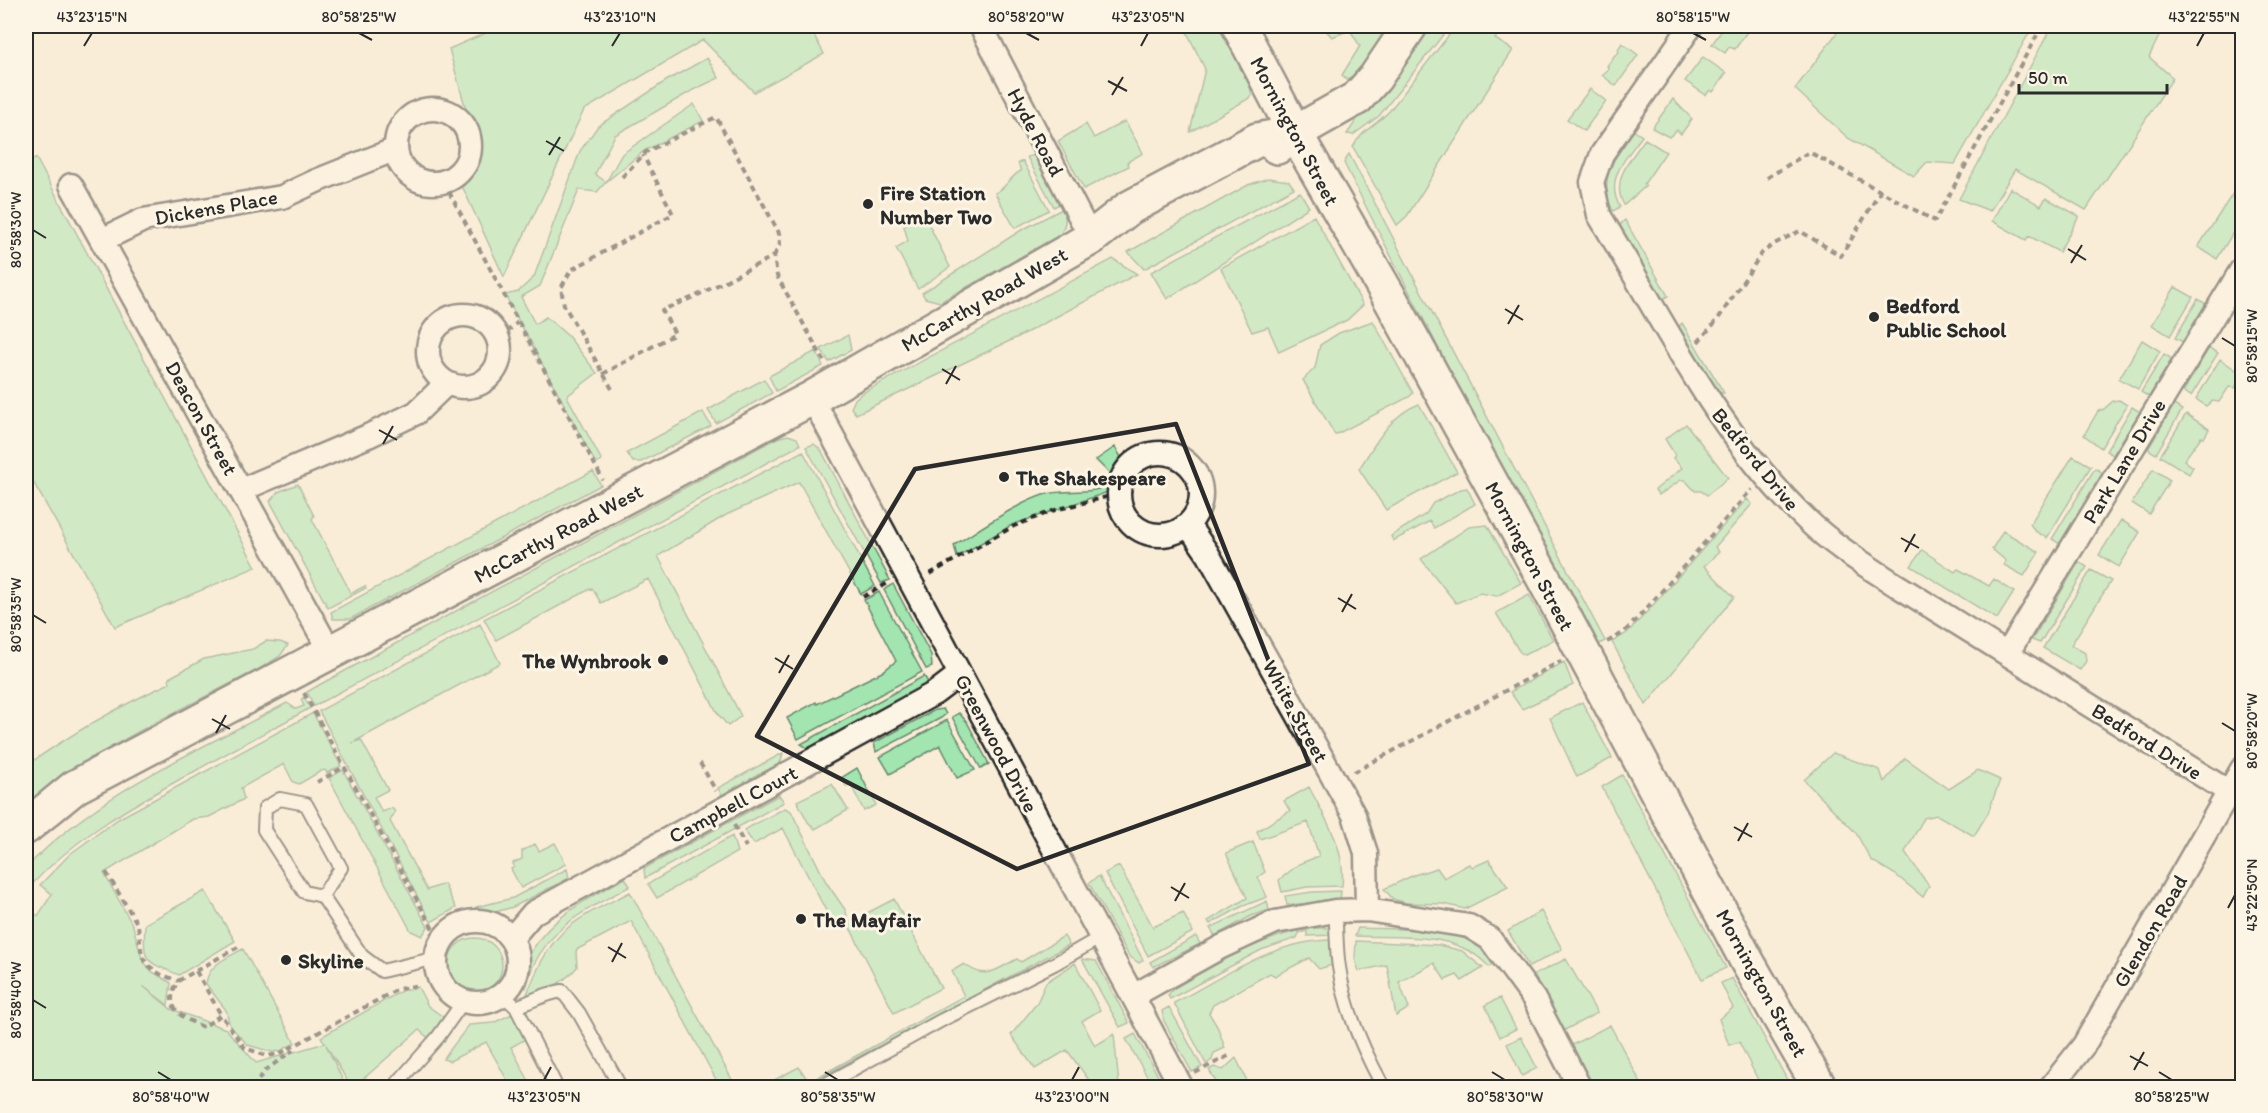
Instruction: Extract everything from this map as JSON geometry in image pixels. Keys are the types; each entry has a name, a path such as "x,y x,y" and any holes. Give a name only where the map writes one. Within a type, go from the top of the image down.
{"street":[{"name":"Hyde Road","path":"981,26 1091,238"},
{"name":"Mornington Street","path":"1239,26 1295,133 1439,387 1631,741 1748,963 1820,1088"},
{"name":"McCarthy Road West","path":"26,827 75,788 812,398 1091,238 1128,227 1263,158 1295,133 1357,98 1375,78 1410,26"},
{"name":"Bedford Drive","path":"1691,26 1608,144 1592,182 1599,215 1712,405 1764,475 1809,522 1845,549 1898,587 2229,792"},
{"name":"Dickens Place","path":"102,240 143,220 282,197 396,149"},
{"name":"Deacon Street","path":"71,185 331,653"},
{"name":"Park Lane Drive","path":"2007,654 2242,269"},
{"path":"460,314 480,317 490,324 499,339 500,357 496,369 488,379 472,387 459,387 447,383 434,370 428,352 432,333 440,323 460,314"},
{"path":"241,490 416,413 447,383"},
{"name":"Greenwood Drive","path":"812,398 901,583 960,674 1133,996 1188,1081"},
{"path":"1169,453 1185,461 1195,471 1201,484 1202,499 1198,512 1188,525 1177,532 1163,536 1140,531 1128,522 1118,494 1121,480 1128,467 1149,454 1169,453"},
{"name":"White Street","path":"1188,525 1208,554 1354,815 1366,853 1366,909"},
{"name":"Campbell Court","path":"512,939 533,913 926,698 960,674"},
{"name":"Glendon Road","path":"2050,1088 2084,1045 2242,770"},
{"path":"1133,996 1221,947 1275,922 1335,911 1366,909 1469,926 1490,939 1533,999 1580,1088"},
{"path":"468,921 482,921 501,928 512,939 519,961 517,975 510,988 509,1000 495,1000 480,1004 463,1002 450,995 438,978 435,963 445,935 468,921"}],"lane":[{"path":"322,896 341,868 306,804 280,799 265,808 264,830 304,892 322,896 362,957 382,972 438,950"},
{"path":"1335,911 1338,965 1347,1005 1367,1058 1384,1088"},
{"path":"819,1088 942,1020 1054,964 1101,937"},
{"path":"509,1000 530,1002 546,993 561,991 579,1013 621,1088"},
{"path":"509,1000 557,1088"},
{"path":"393,1088 438,1037 463,1002"}],"path":[{"path":"1767,177 1809,152 1935,221 2042,26"},
{"path":"622,177 643,155 716,117 779,233 780,244 774,256 777,276 826,365"},
{"path":"612,390 564,305 561,288 571,270 674,214 643,155"},
{"path":"448,192 615,502"},
{"path":"1698,342 1718,319 1762,253 1800,231 1841,256 1881,192"},
{"path":"603,374 675,334 663,310 696,296 774,256"},
{"path":"499,339 518,322"},
{"path":"1336,782 1566,658 1582,653 1623,633 1764,475"},
{"path":"864,597 901,583 1014,526 1055,510 1118,494"},
{"path":"293,674 438,950"},
{"path":"700,763 719,797"},
{"path":"317,782 344,768"},
{"path":"732,822 746,847"},
{"path":"106,872 138,925 142,957 160,974 178,981"},
{"path":"221,1015 203,1027 180,1016 172,1003 174,988 178,981 238,947"},
{"path":"196,971 221,1015 245,1048 267,1056 279,1054 301,1044 398,989 420,985"},
{"path":"252,1088 266,1070 301,1044"},
{"path":"1188,1081 1232,1054"}],"highlighted area":[{"path":"1176,424 1309,764 1017,869 757,736 915,469"}],"green space":[{"path":"485,26 809,26 824,54 754,92 703,40 584,110 504,277 463,188 479,156 449,49 486,33"},
{"path":"1184,26 1220,26 1243,67 1252,94 1248,99 1190,132 1205,69"},
{"path":"1322,26 1393,26 1361,70 1346,80 1342,75 1360,46 1350,30 1332,37"},
{"path":"1421,26 1450,26 1379,116 1353,135 1347,134"},
{"path":"1456,26 1503,26 1495,39 1513,50 1407,216 1397,225 1353,147 1360,136 1391,109"},
{"path":"1725,26 1751,26 1735,49 1729,47 1725,53 1712,44"},
{"path":"1842,26 2033,26 1955,164 1927,162 1914,176 1848,138 1795,89"},
{"path":"2052,26 2164,26 2149,57 2173,78 2086,210 2015,169 1990,211 1959,199"},
{"path":"1622,43 1638,55 1616,86 1602,75 1609,69 1607,66 1619,52 1618,49"},
{"path":"1703,57 1726,73 1713,92 1710,90 1706,95 1685,81"},
{"path":"707,58 719,78 695,89 615,135 595,174 606,182 597,192 579,190 540,286 521,297 535,324 546,317 568,336 597,373 567,396 602,461 596,464 505,295 518,292 534,277 580,151 598,126 666,81"},
{"path":"1590,89 1606,101 1584,131 1567,119"},
{"path":"1673,99 1692,119 1681,134 1677,130 1669,137 1652,128"},
{"path":"694,104 703,121 644,151 606,182 622,154"},
{"path":"1125,121 1143,153 1127,162 1129,166 1084,189 1058,141 1086,124 1094,138"},
{"path":"1633,130 1642,136 1619,169 1614,187 1620,207 1613,211 1608,199 1607,178 1610,168"},
{"path":"1645,139 1666,152 1644,184 1646,186 1624,205 1619,187 1621,178"},
{"path":"1349,154 1605,641 1596,646 1468,405 1344,163"},
{"path":"1035,155 1061,203 1054,207 1027,157"},
{"path":"36,158 256,567 115,627 26,469 26,164"},
{"path":"1023,161 1049,210 1015,228 995,193 1021,171 1018,163"},
{"path":"1268,178 1289,181 1294,188 1144,269 1128,252 1248,185"},
{"path":"2237,187 2242,190 2242,218 2217,259 2198,247"},
{"path":"2010,188 2041,206 2046,198 2079,216 2059,252 2029,236 2026,240 1992,221"},
{"path":"1300,192 1309,207 1167,299 1151,272"},
{"path":"1064,208 1065,222 1060,235 940,302 925,298 922,293 1020,231"},
{"path":"924,215 950,267 918,289 896,248 908,241 904,226"},
{"path":"1314,216 1363,305 1347,320 1279,352 1268,327 1252,332 1221,268"},
{"path":"1625,220 1668,296 1660,300 1620,225"},
{"path":"1113,259 1137,274 1018,337 856,414 851,408 855,399 862,393"},
{"path":"2175,287 2193,297 2170,336 2152,325"},
{"path":"2198,299 2206,304 2183,342 2175,338"},
{"path":"1373,321 1413,393 1335,435 1303,380 1315,368 1320,345 1339,333"},
{"path":"1682,323 1724,393 1715,393 1677,329"},
{"path":"848,335 851,350 829,362 821,349"},
{"path":"2142,340 2160,351 2138,389 2119,379"},
{"path":"2209,348 2218,353 2191,396 2183,392"},
{"path":"816,351 823,366 776,391 769,376"},
{"path":"2164,354 2172,359 2149,397 2141,392"},
{"path":"2220,359 2242,374 2235,388 2229,387 2219,402 2212,401 2206,406 2196,399"},
{"path":"764,379 772,393 716,423 708,410"},
{"path":"2119,400 2127,405 2101,448 2084,435 2098,411 2113,401"},
{"path":"1419,404 1457,472 1386,510 1359,469 1391,423"},
{"path":"2174,405 2182,410 2156,454 2148,449"},
{"path":"2132,407 2140,412 2113,455 2106,451"},
{"path":"703,412 711,426 641,462 633,462 627,453"},
{"path":"2186,414 2209,429 2184,460 2193,467 2189,474 2160,456"},
{"path":"1686,424 1728,478 1707,495 1701,491 1695,491 1685,480 1681,480 1659,495 1655,490 1682,468 1673,458 1675,455 1665,439"},
{"path":"788,435 797,438 800,445 314,706 307,692 319,685 777,438"},
{"path":"814,444 821,450 890,580 881,583 806,447"},
{"path":"1115,447 1124,462 1114,490 1012,525 957,557 954,545 1021,505 1051,493 1095,490 1110,484 1109,473 1096,460"},
{"path":"803,451 875,586 861,594 799,482 726,515 658,556 741,716 728,726 718,714 648,579 601,603 592,588 496,640 484,619"},
{"path":"2073,456 2091,466 2047,538 2035,531 2030,524"},
{"path":"2095,468 2103,473 2060,544 2052,539"},
{"path":"2153,469 2170,480 2149,514 2132,503"},
{"path":"593,471 601,485 350,619 333,619 331,612"},
{"path":"298,484 314,516 312,519 351,593 365,586 366,588 328,608 270,501 278,492"},
{"path":"1467,488 1475,504 1434,528 1430,521 1393,541 1391,536 1426,514 1433,503"},
{"path":"1747,499 1752,504 1715,547 1719,552 1704,566 1734,597 1646,705 1612,642 1627,633 1646,613"},
{"path":"2121,520 2140,532 2119,567 2099,555"},
{"path":"1487,525 1521,583 1497,596 1480,593 1456,603 1421,559 1469,527"},
{"path":"2003,531 2039,552 2024,576 2004,565 2006,561 1992,549"},
{"path":"1922,550 1955,572 1958,569 1989,586 1994,579 2014,592 1997,619 1911,566"},
{"path":"2079,562 2087,567 2040,643 2032,640"},
{"path":"2091,570 2111,581 2071,645 2085,653 2086,661 2080,670 2043,648"},
{"path":"893,584 931,655 932,667 926,669 884,590"},
{"path":"879,592 922,672 798,739 787,718 882,672 896,661 864,600"},
{"path":"1529,595 1553,640 1524,655 1519,651 1496,613"},
{"path":"480,624 500,663 352,743 361,740 388,790 374,797 382,812 392,808 395,812 390,821 427,890 444,884 456,908 431,922 319,711"},
{"path":"266,641 288,645 280,656 259,669 108,749 26,806 26,766 43,754 114,711 170,683 169,678 204,659 253,649"},
{"path":"1564,662 1573,685 1522,709 1510,692"},
{"path":"924,676 928,682 923,687 809,749 801,744"},
{"path":"304,697 310,708 150,796 106,823 64,854 26,891 26,868 84,817 149,775 287,703 296,709 304,706 301,700"},
{"path":"1582,702 1612,758 1577,777 1550,718"},
{"path":"943,709 946,714 941,718 876,752 874,743 935,710"},
{"path":"313,713 341,766 327,773 325,770 321,771 299,784 293,782 284,764 241,788 244,799 209,817 193,819 104,873 133,926 142,959 151,971 171,983 168,1005 143,986 171,1009 226,1029 256,1063 325,1043 321,1037 401,991 418,987 428,1006 446,1019 432,1041 419,1030 354,1087 351,1087 326,1045 346,1087 26,1087 26,909 27,907 38,916 52,894 40,885 70,854 118,819"},
{"path":"959,713 967,722 989,764 981,769 952,717"},
{"path":"947,720 975,770 957,778 940,745 890,774 880,757"},
{"path":"783,753 780,765 722,795 718,788"},
{"path":"1833,753 1880,770 1884,782 1905,758 1949,789 1978,770 2000,780 1988,813 1974,836 1937,815 1924,818 1905,852 1929,886 1923,897 1896,875 1871,860 1856,833 1804,780"},
{"path":"857,768 876,805 864,811 851,785 846,786 841,778"},
{"path":"343,770 428,927 422,936 411,931 329,778"},
{"path":"1622,775 1726,968 1702,979 1602,787"},
{"path":"832,784 848,810 815,829 808,822 797,801"},
{"path":"1309,787 1338,847 1342,886 1307,887 1282,892 1279,880 1299,864 1319,856 1308,822 1260,839 1257,831 1290,811 1284,801"},
{"path":"779,795 784,802 645,878 644,869 652,864"},
{"path":"785,808 791,811 826,882 846,911 848,923 894,899 941,988 894,1013 848,924 836,930 783,828 754,844 744,830"},
{"path":"732,836 737,852 657,898 648,884"},
{"path":"1253,842 1265,872 1258,877 1267,897 1243,906 1210,924 1208,921 1247,898 1226,853"},
{"path":"555,843 566,864 521,888 511,869 514,867 513,863 522,859 522,851 535,844 539,851"},
{"path":"1489,860 1508,887 1465,909 1444,904 1406,903 1393,899 1384,889 1414,875 1437,868 1444,878 1469,864 1473,867"},
{"path":"1119,866 1153,927 1183,913 1193,932 1148,956 1105,873"},
{"path":"567,869 569,878 513,907 481,916 476,907 513,898"},
{"path":"1099,876 1143,960 1139,963 1129,956 1089,883"},
{"path":"625,878 630,886 574,918 551,938 533,966 526,988 520,979 527,960 536,944 548,930 576,907"},
{"path":"205,891 235,941 179,975 152,963 146,954 145,924"},
{"path":"1341,891 1340,901 1287,905 1285,896 1312,892"},
{"path":"630,892 736,1087 720,1087 631,921 576,950 577,967 562,981 530,997 527,994 546,954 562,933 586,915"},
{"path":"1267,901 1269,910 1251,916 1215,936 1210,928"},
{"path":"1541,911 1562,949 1529,967 1508,931"},
{"path":"1314,928 1336,928 1336,935 1307,936 1307,931 1299,933 1297,938 1261,950 1170,999 1168,995 1173,989 1241,951 1277,937"},
{"path":"1358,928 1433,931 1453,935 1485,950 1495,962 1489,967 1476,955 1444,941 1426,938 1355,936"},
{"path":"1064,936 1069,945 802,1087 761,1087 799,1067 809,1082 964,996 952,971 964,964 978,972 990,972 1017,959 1021,962"},
{"path":"1196,936 1200,944 1153,967 1150,962"},
{"path":"475,938 485,940 494,946 500,955 502,965 500,975 494,984 485,990 475,992 465,990 456,984 450,975 448,965 450,955 456,946 465,940"},
{"path":"1337,940 1337,962 1332,965 1319,969 1309,958 1275,976 1270,973 1213,1005 1209,1013 1218,1028 1225,1048 1214,1053 1212,1060 1206,1064 1174,1003 1232,971 1273,952 1293,945"},
{"path":"1356,941 1439,945 1462,951 1483,968 1462,981 1457,975 1445,980 1434,963 1399,982 1409,1008 1396,1016 1387,965 1359,971 1355,959"},
{"path":"243,949 295,1043 280,1051 272,1052 248,1045 230,1026 226,1010 206,984 210,971 214,967"},
{"path":"1082,959 1096,961 1129,1023 1120,1027"},
{"path":"1566,959 1597,1013 1563,1031 1534,975"},
{"path":"1075,963 1100,1010 1082,1021 1095,1046 1114,1034 1119,1085 1091,1083 1067,1050 1035,1069 1011,1035 1037,1003 1046,982"},
{"path":"1732,978 1791,1087 1759,1087 1760,1084 1739,1042 1729,1045 1719,1019 1733,1008 1721,983"},
{"path":"1500,998 1516,1029 1500,1037 1485,1005"},
{"path":"1169,1007 1202,1067 1192,1072 1164,1021 1162,1011"},
{"path":"512,1014 526,1039 511,1047 532,1087 511,1087 486,1042 450,1061 443,1059 469,1025 493,1023"},
{"path":"1610,1025 1643,1087 1594,1087 1572,1045"},
{"path":"1135,1034 1164,1087 1153,1087 1126,1039"},
{"path":"1521,1037 1537,1068 1522,1076 1507,1044"},
{"path":"1236,1058 1250,1087 1219,1087 1209,1070 1214,1067 1223,1070"}],"place":[{"name":"Fire Station Number Two","path":"868,204"},
{"name":"Bedford Public School","path":"1874,317"},
{"name":"The Shakespeare","path":"1004,477"},
{"name":"The Wynbrook","path":"663,660"},
{"name":"The Mayfair","path":"801,919"},
{"name":"Skyline","path":"286,960"}]}
